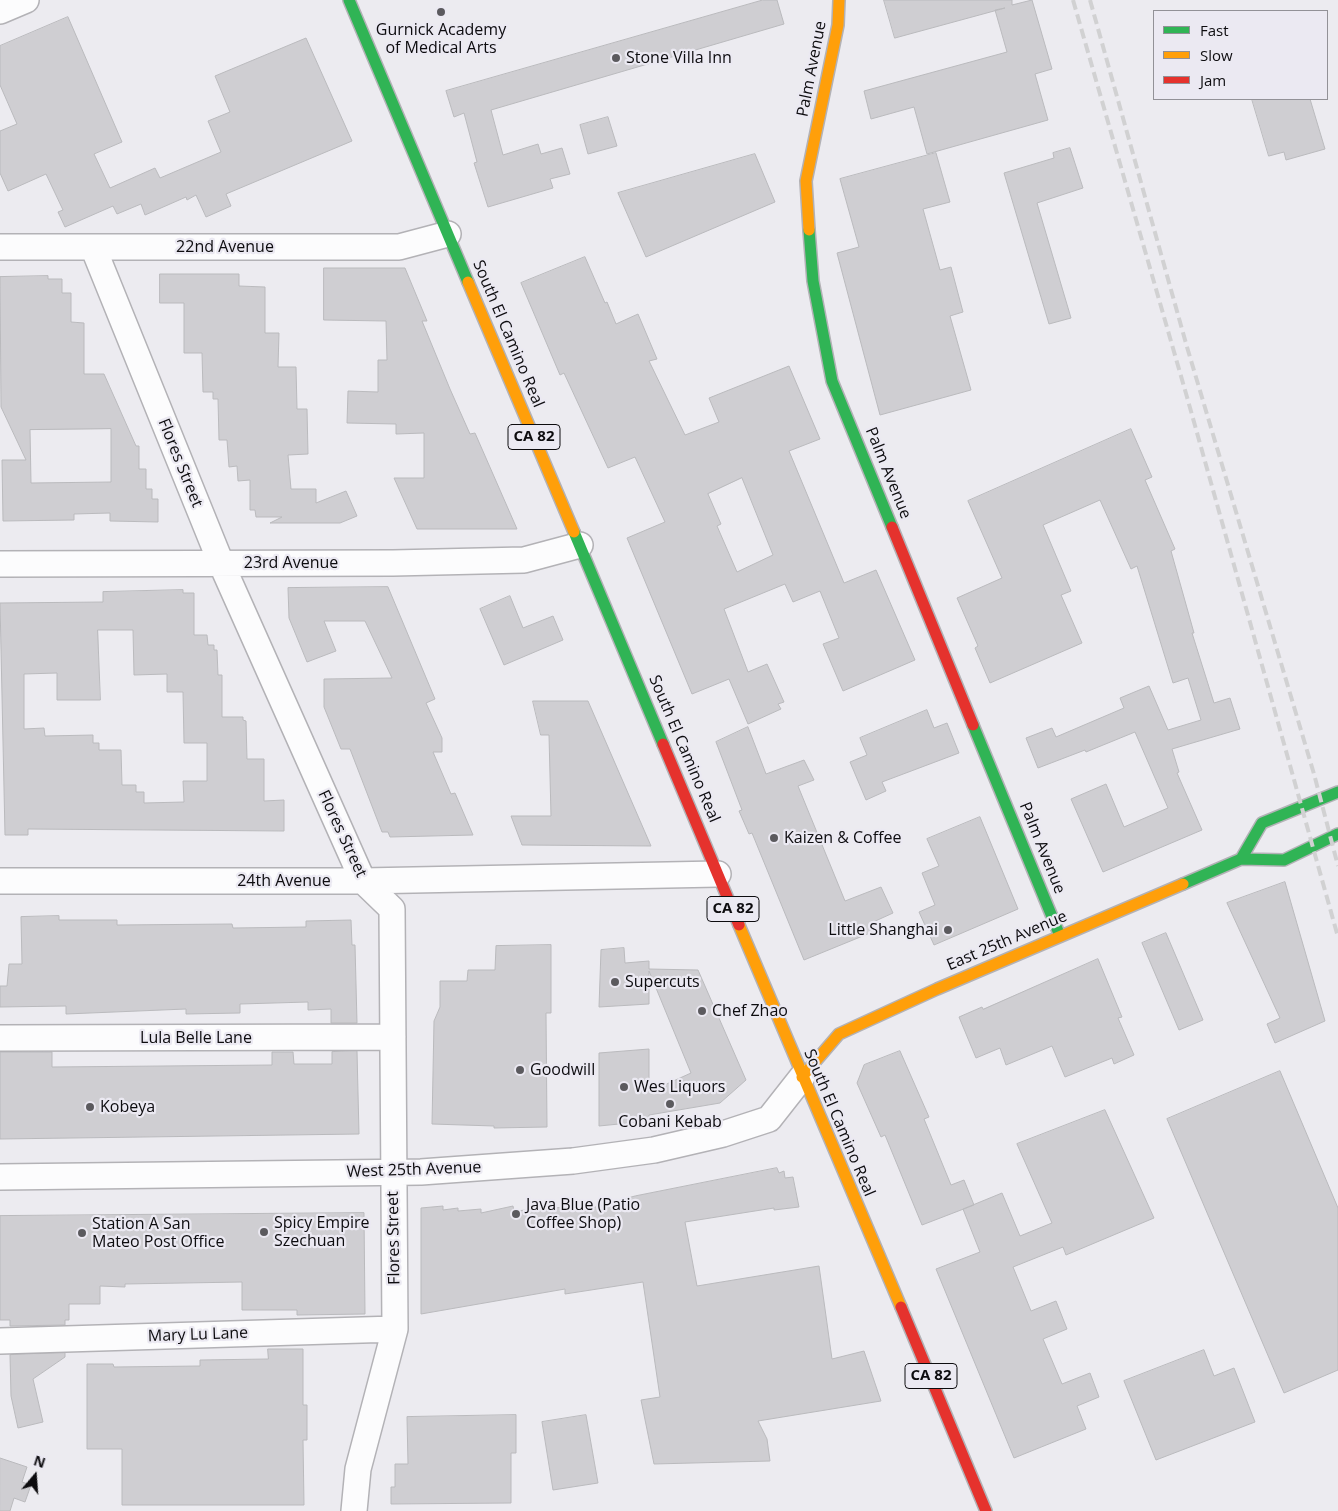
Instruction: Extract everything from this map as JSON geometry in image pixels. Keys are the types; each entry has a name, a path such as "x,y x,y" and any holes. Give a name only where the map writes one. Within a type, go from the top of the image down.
{"main road":[{"name":"South El Camino Real","path":"349,0 580,545 802,1077 940,1397 986,1511"},
{"name":"Palm Avenue","path":"839,0 838,25 806,181 813,281 832,381 1060,936"},
{"path":"1241,859 1262,823 1338,792"},
{"name":"East 25th Avenue","path":"802,1077 839,1034 1060,936 1241,859 1284,860 1338,834"}],"street":[{"path":"0,11 26,0"},
{"name":"22nd Avenue","path":"0,247 399,247 448,234"},
{"name":"Flores Street","path":"93,246 221,564 363,881 392,908 392,1172 396,1329 358,1469 354,1511"},
{"name":"23rd Avenue","path":"0,564 393,563 524,560 580,545"},
{"name":"24th Avenue","path":"0,881 363,881 718,874"},
{"name":"Lula Belle Lane","path":"0,1038 393,1037"},
{"name":"West 25th Avenue","path":"0,1177 392,1172 491,1168 573,1161 654,1150 723,1134 770,1120 802,1077"},
{"name":"Mary Lu Lane","path":"0,1341 396,1329"}],"building":[{"name":"Stone Villa Inn","path":"763,0 777,0 784,24 491,110 503,155 538,144 541,154 562,148 570,174 550,179 553,188 488,207 474,163 477,162 464,113 454,117 446,91"},
{"path":"884,0 1012,0 1012,5 1032,0 1052,69 1035,74 1048,120 927,154 914,107 871,119 864,91 1007,52 995,11 895,38"},
{"path":"68,17 122,142 94,154 110,188 155,168 160,178 221,152 208,121 230,112 215,76 306,38 352,141 226,194 231,206 206,217 196,195 187,200 186,197 145,215 141,204 117,214 113,206 65,227 58,212 63,210 46,174 8,191 0,173 0,131 17,124 0,85 0,46"},
{"path":"1252,100 1310,100 1325,149 1286,160 1284,152 1269,156"},
{"path":"608,117 617,146 588,154 580,125"},
{"path":"1070,148 1083,188 1037,203 1071,318 1049,324 1004,173 1054,158 1053,153"},
{"path":"936,153 950,202 923,209 940,270 951,267 963,312 950,316 971,390 880,415 837,253 859,247 840,179"},
{"path":"755,154 775,202 646,257 618,193"},
{"path":"585,257 616,324 638,314 657,359 649,361 685,435 719,422 709,398 789,366 820,439 789,451 844,583 876,570 915,660 843,691 823,644 839,638 820,591 793,602 785,584 724,609 748,672 767,664 784,702 778,704 781,709 748,724 729,679 692,694 627,538 665,522 635,457 608,468 564,373 560,375 521,283","holes":["742,478 773,555 737,572 717,526 721,524 708,494"]},
{"path":"324,268 405,268 427,321 422,321 450,389 470,434 475,433 517,529 417,529 394,478 424,478 424,433 396,434 396,424 347,423 348,391 378,392 378,360 387,360 386,321 324,320"},
{"path":"160,274 239,274 239,286 265,287 265,333 279,333 278,367 296,367 297,409 307,409 308,454 288,455 291,489 316,489 316,503 346,491 357,516 340,523 270,523 282,517 256,517 255,510 250,510 250,480 238,481 237,466 229,467 227,440 219,440 218,399 213,399 213,392 203,392 202,353 184,353 184,303 160,303"},
{"path":"48,276 48,279 62,279 62,293 71,293 71,322 84,323 84,374 104,374 136,446 139,446 139,469 146,469 146,489 152,489 152,499 158,499 158,522 110,521 110,513 74,514 74,520 3,521 2,460 26,460 1,407 0,277","holes":["111,429 111,482 31,483 30,430"]},
{"path":"1131,429 1152,477 1145,480 1175,549 1171,551 1194,633 1192,633 1214,703 1230,698 1240,729 1172,749 1179,772 1177,773 1202,830 1103,872 1071,799 1106,784 1124,827 1168,808 1135,732 1086,752 1085,750 1038,768 1026,738 1052,728 1056,737 1124,708 1120,698 1149,686 1168,730 1201,720 1188,678 1173,683 1137,566 1131,569 1100,500 1043,525 1071,591 1061,595 1082,643 990,683 975,648 978,646 957,598 1002,578 968,501"},
{"path":"388,587 435,699 426,703 442,738 442,752 433,752 451,794 455,793 473,835 390,837 388,832 382,832 350,749 341,749 324,707 324,679 392,678 365,621 324,621 336,651 307,662 289,618 288,588"},
{"path":"183,590 183,593 194,593 194,635 207,635 208,645 214,645 214,650 217,650 218,675 222,675 222,717 243,717 243,720 246,721 247,759 264,759 264,801 284,800 284,831 28,829 28,835 5,835 0,603 103,602 103,592","holes":["98,630 133,630 134,675 167,674 167,692 183,692 184,743 207,743 207,781 183,781 184,802 144,803 144,792 136,792 136,785 122,785 121,750 99,750 99,743 93,743 93,735 45,736 44,728 24,729 24,674 57,673 57,700 100,700"]},
{"path":"510,596 523,628 553,616 563,640 504,665 480,609"},
{"path":"533,701 588,701 651,846 522,845 511,816 551,816 549,735 541,735"},
{"path":"927,710 934,728 947,723 959,753 882,782 886,791 866,800 850,762 867,755 860,738"},
{"path":"748,727 766,774 804,760 814,780 798,786 845,901 881,887 893,913 871,923 875,931 804,960 752,833 749,834 739,811 742,810 716,742"},
{"path":"980,817 1018,909 934,945 919,912 935,905 922,873 939,866 927,839"},
{"path":"1285,882 1325,1021 1275,1043 1267,1024 1280,1018 1227,903"},
{"path":"59,916 59,920 117,920 117,925 232,924 233,928 306,927 306,921 351,920 352,945 355,945 357,1023 331,1023 331,1009 308,1010 308,1002 240,1004 240,1013 186,1014 186,1009 66,1014 66,1006 0,1007 0,986 7,986 9,964 22,964 21,917"},
{"path":"1166,933 1203,1020 1179,1030 1142,943"},
{"path":"551,945 551,1013 546,1013 547,1127 494,1128 494,1126 432,1124 434,1021 440,1007 440,981 467,981 468,970 495,970 496,946"},
{"path":"624,948 625,963 649,961 649,969 698,970 746,1080 720,1103 649,1115 649,1121 599,1126 599,1053 649,1049 649,1092 691,1073 649,971 649,1004 599,1007 601,950"},
{"path":"1098,959 1122,1017 1118,1018 1134,1055 1114,1064 1112,1058 1065,1077 1052,1046 1006,1065 1000,1048 976,1058 959,1017 982,1007 983,1009"},
{"path":"357,1051 359,1134 0,1139 0,1052 52,1052 52,1067 272,1065 272,1052 293,1052 294,1064 332,1064 332,1052"},
{"path":"900,1051 929,1117 924,1119 951,1185 964,1180 974,1205 922,1225 885,1135 881,1137 857,1083 864,1065"},
{"path":"1280,1071 1338,1208 1338,1370 1284,1393 1167,1119"},
{"path":"1105,1110 1154,1218 1066,1255 1063,1247 1013,1267 1031,1311 1056,1301 1067,1329 1043,1339 1062,1384 1090,1373 1099,1397 1077,1406 1086,1429 1014,1458 936,1269 980,1252 963,1209 1002,1193 1020,1236 1052,1223 1017,1144"},
{"path":"777,1168 779,1173 784,1171 785,1178 793,1177 799,1207 774,1210 774,1208 685,1222 697,1286 819,1266 832,1359 864,1351 881,1401 758,1421 767,1439 770,1461 654,1464 641,1400 660,1397 643,1282 565,1294 565,1289 421,1314 421,1208 443,1206 443,1210 458,1208 458,1211 481,1209 481,1213 513,1206 514,1211 580,1206 581,1211 635,1196"},
{"path":"364,1213 365,1314 297,1315 297,1310 242,1310 242,1282 125,1284 125,1287 100,1286 100,1304 69,1304 69,1320 65,1320 65,1325 10,1326 10,1320 0,1320 0,1216"},
{"path":"268,1349 303,1349 303,1405 307,1405 307,1440 303,1440 304,1505 122,1505 122,1449 87,1449 87,1364 113,1364 114,1367 200,1366 200,1360 268,1359"},
{"path":"1204,1350 1214,1376 1234,1368 1255,1422 1156,1460 1124,1381"},
{"path":"65,1353 65,1357 33,1379 43,1422 18,1428 11,1396 10,1355"},
{"path":"516,1415 516,1453 511,1453 511,1503 391,1504 391,1487 395,1487 395,1464 408,1464 407,1417"},
{"path":"586,1415 598,1483 553,1490 542,1422"},
{"path":"0,1458 27,1467 22,1482 31,1485 25,1502 14,1498 10,1511 0,1511"}],"railway":[{"path":"1073,0 1187,397 1338,937"},
{"path":"1090,0 1187,347 1314,774 1338,866"}],"traffic: fast":[{"path":"349,0 468,282"},
{"path":"809,230 813,281 832,381 892,527"},
{"path":"574,532 663,744"},
{"path":"973,725 1060,936"},
{"path":"1241,859 1262,823 1338,792"},
{"path":"1183,884 1241,859 1284,860 1338,834"}],"traffic: slow":[{"path":"809,230 806,181 838,25 839,0"},
{"path":"468,282 574,532"},
{"path":"802,1077 839,1034 937,989 1183,884"},
{"path":"739,925 901,1307"}],"traffic: jam":[{"path":"892,527 973,725"},
{"path":"663,744 739,925"},
{"path":"901,1307 986,1511"}],"place":[{"name":"Gurnick Academy of Medical Arts","path":"441,12"},
{"name":"Stone Villa Inn","path":"616,58"},
{"name":"Kaizen & Coffee","path":"774,838"},
{"name":"Little Shanghai","path":"948,930"},
{"name":"Supercuts","path":"615,982"},
{"name":"Chef Zhao","path":"702,1011"},
{"name":"Goodwill","path":"520,1070"},
{"name":"Wes Liquors","path":"624,1087"},
{"name":"Cobani Kebab","path":"670,1104"},
{"name":"Kobeya","path":"90,1107"},
{"name":"Java Blue (Patio Coffee Shop)","path":"516,1214"},
{"name":"Spicy Empire Szechuan","path":"264,1232"},
{"name":"Station A San Mateo Post Office","path":"82,1233"}]}
